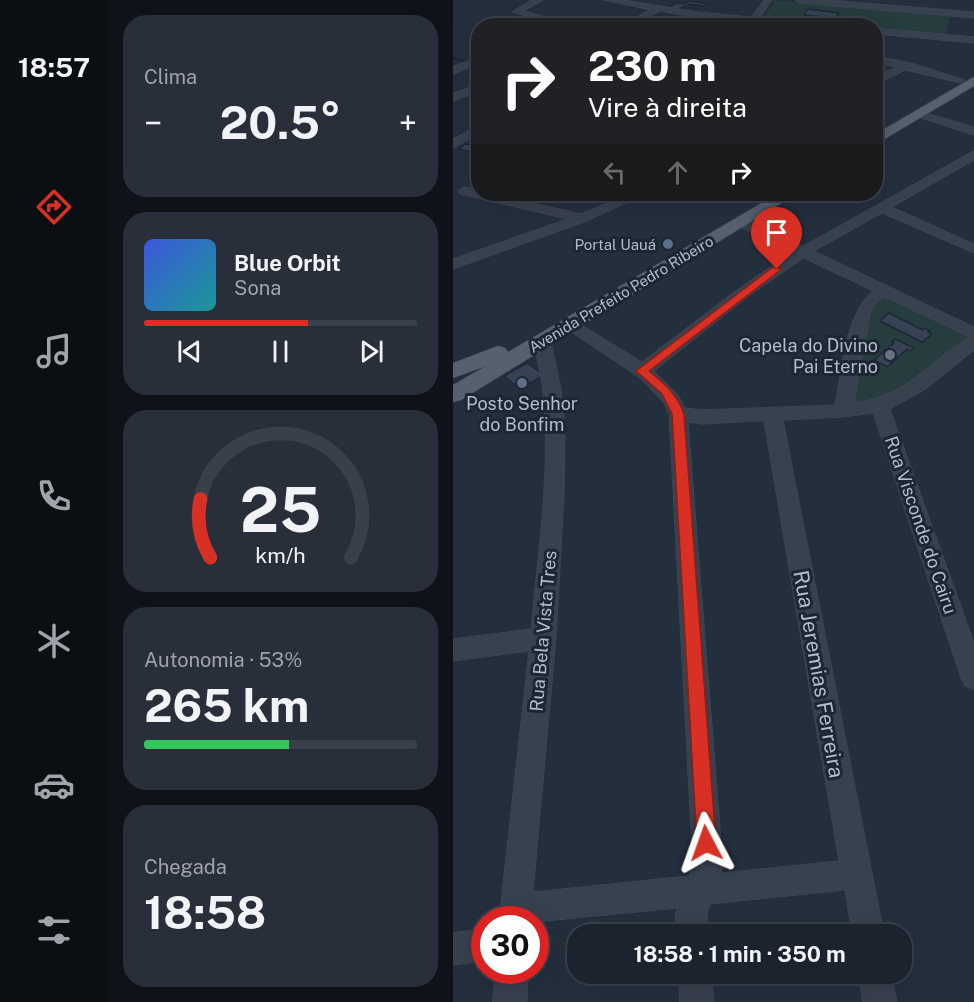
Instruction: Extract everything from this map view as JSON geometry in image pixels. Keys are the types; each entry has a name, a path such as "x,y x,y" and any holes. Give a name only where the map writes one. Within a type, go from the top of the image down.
{"main road":[{"path":"883,135 970,78"},
{"path":"883,127 914,113"},
{"name":"Avenida Prefeito Pedro Ribeiro","path":"453,395 536,338 767,201"},
{"name":"Avenida Prefeito Pedro Ribeiro","path":"453,371 569,325 735,219"}],"street":[{"path":"535,18 516,12 539,0"},
{"path":"608,0 659,10 730,18"},
{"path":"641,18 681,0"},
{"path":"755,18 768,0"},
{"path":"799,0 954,26 974,40"},
{"path":"691,18 714,4"},
{"path":"883,31 954,26 974,15"},
{"path":"883,60 970,78"},
{"path":"453,71 471,63"},
{"path":"883,77 907,65"},
{"path":"453,98 471,90"},
{"path":"914,113 974,131"},
{"path":"453,126 471,130"},
{"path":"453,144 471,134"},
{"path":"642,371 740,295 804,251 974,155"},
{"path":"458,197 471,186"},
{"path":"482,201 582,218"},
{"path":"453,264 582,218 621,201"},
{"path":"881,207 974,249"},
{"path":"735,219 974,333"},
{"path":"843,411 862,314 870,301 885,289"},
{"path":"569,325 642,371 666,392 674,402 678,414 708,866 691,914 692,924"},
{"name":"Rua Bela Vista Tres","path":"516,906 543,638 554,495 555,426 552,388 536,338"},
{"path":"678,414 702,417 843,411 880,406 920,385 974,341"},
{"name":"Rua Visconde do Cairu","path":"880,406 974,678"},
{"name":"Rua Jeremias Ferreira","path":"772,414 866,924"},
{"path":"453,650 543,638"},
{"path":"549,910 856,874"},
{"path":"453,949 471,947"},
{"path":"510,1002 511,984"},
{"path":"696,984 697,1002"},
{"path":"877,984 880,1002"}],"green space":[{"path":"772,0 950,16 945,35 883,29 883,18 759,18 765,15 774,3"},
{"path":"885,297 969,338 916,379 902,387 888,394 855,403 850,400 869,312"}],"building":[{"path":"690,1 708,4 704,6 689,4 677,10 667,8 677,3 683,4"},
{"path":"808,9 839,13 836,18 804,15"},
{"path":"465,144 471,145 471,152 459,149"},
{"path":"765,214 779,220 766,227 753,221"},
{"path":"889,313 923,330 925,328 932,334 922,342 880,321"},
{"name":"Capela do Divino Pai Eterno","path":"895,339 914,348 911,351 907,349 887,367 874,360 894,343 892,342"},
{"name":"Posto Senhor do Bonfim","path":"527,363 544,375 520,389 504,376"}],"waterway":[{"path":"453,58 467,62"}],"place":[{"name":"Portal Uauá","path":"668,244"},
{"name":"Capela do Divino Pai Eterno","path":"890,355"},
{"name":"Posto Senhor do Bonfim","path":"522,383"}],"route":[{"path":"706,843 678,414 674,402 666,392 642,371 777,269"}]}
